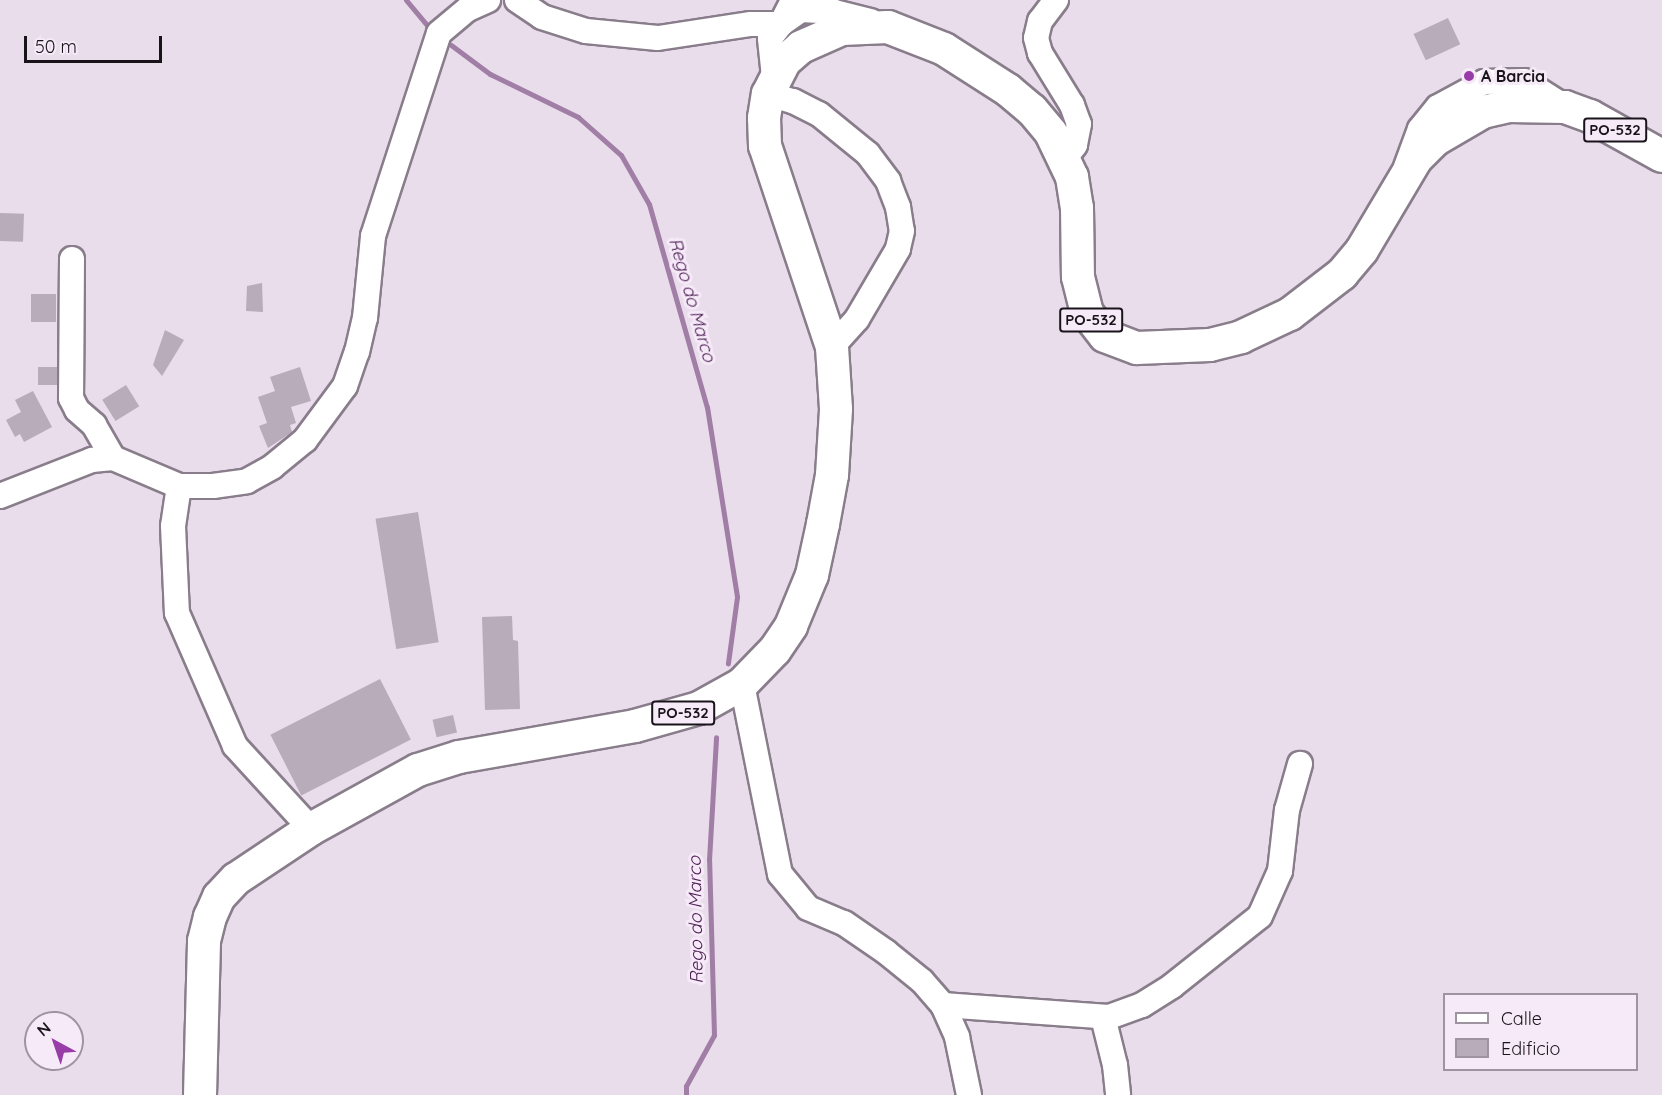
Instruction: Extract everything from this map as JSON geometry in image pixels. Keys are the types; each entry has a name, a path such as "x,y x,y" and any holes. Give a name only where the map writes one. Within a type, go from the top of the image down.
{"main road":[{"name":"PO-532","path":"200,1095 202,974 210,917 219,897 236,879 311,829 418,770 459,757 668,718 699,708 742,684 775,650 791,626 812,575 832,475 836,409 832,347 770,165 764,118 771,86 785,61 818,37 842,28 888,27 944,50 1008,90 1051,133 1064,159 1077,208 1078,277 1087,314 1105,336 1137,348 1210,345 1241,337 1290,314 1342,274 1362,250 1402,181 1435,140 1483,112 1519,105 1565,107 1590,116 1662,156"}],"street":[{"path":"0,496 83,463 113,458 179,486 213,486 247,481 272,467 305,440 327,414 345,386 357,352 365,318 373,236 439,33 468,9 488,0"},
{"path":"517,0 555,22 626,37 658,38 751,24 781,24 801,10 818,9 888,27"},
{"path":"793,0 781,24 770,38 771,86 819,114 868,154 888,181 898,207 902,231 894,257 857,319 832,347"},
{"path":"1056,0 1040,21 1036,38 1040,52 1072,105 1079,124 1075,146 1064,159"},
{"path":"72,259 71,398 77,410 94,425 113,458"},
{"path":"179,486 173,526 177,613 235,746 311,829"},
{"path":"742,684 765,785 774,855 787,887 808,908 844,923 922,981 943,1005 957,1037 969,1095"},
{"path":"943,1005 1103,1017 1142,1005 1172,986 1260,916 1280,871 1287,810 1300,764"},
{"path":"1103,1017 1115,1065 1118,1095"}],"building":[{"path":"1448,18 1460,44 1426,60 1414,34"},
{"path":"0,213 24,214 23,242 0,241"},
{"path":"262,283 263,312 246,311 247,286"},
{"path":"31,294 56,294 56,322 31,322"},
{"path":"165,330 184,340 162,376 153,365"},
{"path":"38,367 57,367 57,385 38,385"},
{"path":"300,367 311,401 291,407 296,423 290,425 292,432 268,448 259,426 267,423 258,397 275,391 270,377"},
{"path":"126,385 139,406 116,421 102,400"},
{"path":"33,391 52,427 24,442 20,434 15,437 6,420 21,412 15,400"},
{"path":"418,512 439,642 396,649 376,519"},
{"path":"512,616 513,640 518,641 520,709 485,710 482,617"},
{"path":"380,679 411,740 301,795 270,735"},
{"path":"453,715 457,733 437,737 433,720"}],"waterway":[{"name":"Rego do Marco","path":"406,0 427,25"},
{"name":"Rego do Marco","path":"451,45 490,74 578,117 621,155 649,204 707,407 737,597 728,663"},
{"name":"Rego do Marco","path":"686,1095 686,1086 714,1035 709,860 716,737"}],"place":[{"name":"A Barcia","path":"1469,76"}]}
